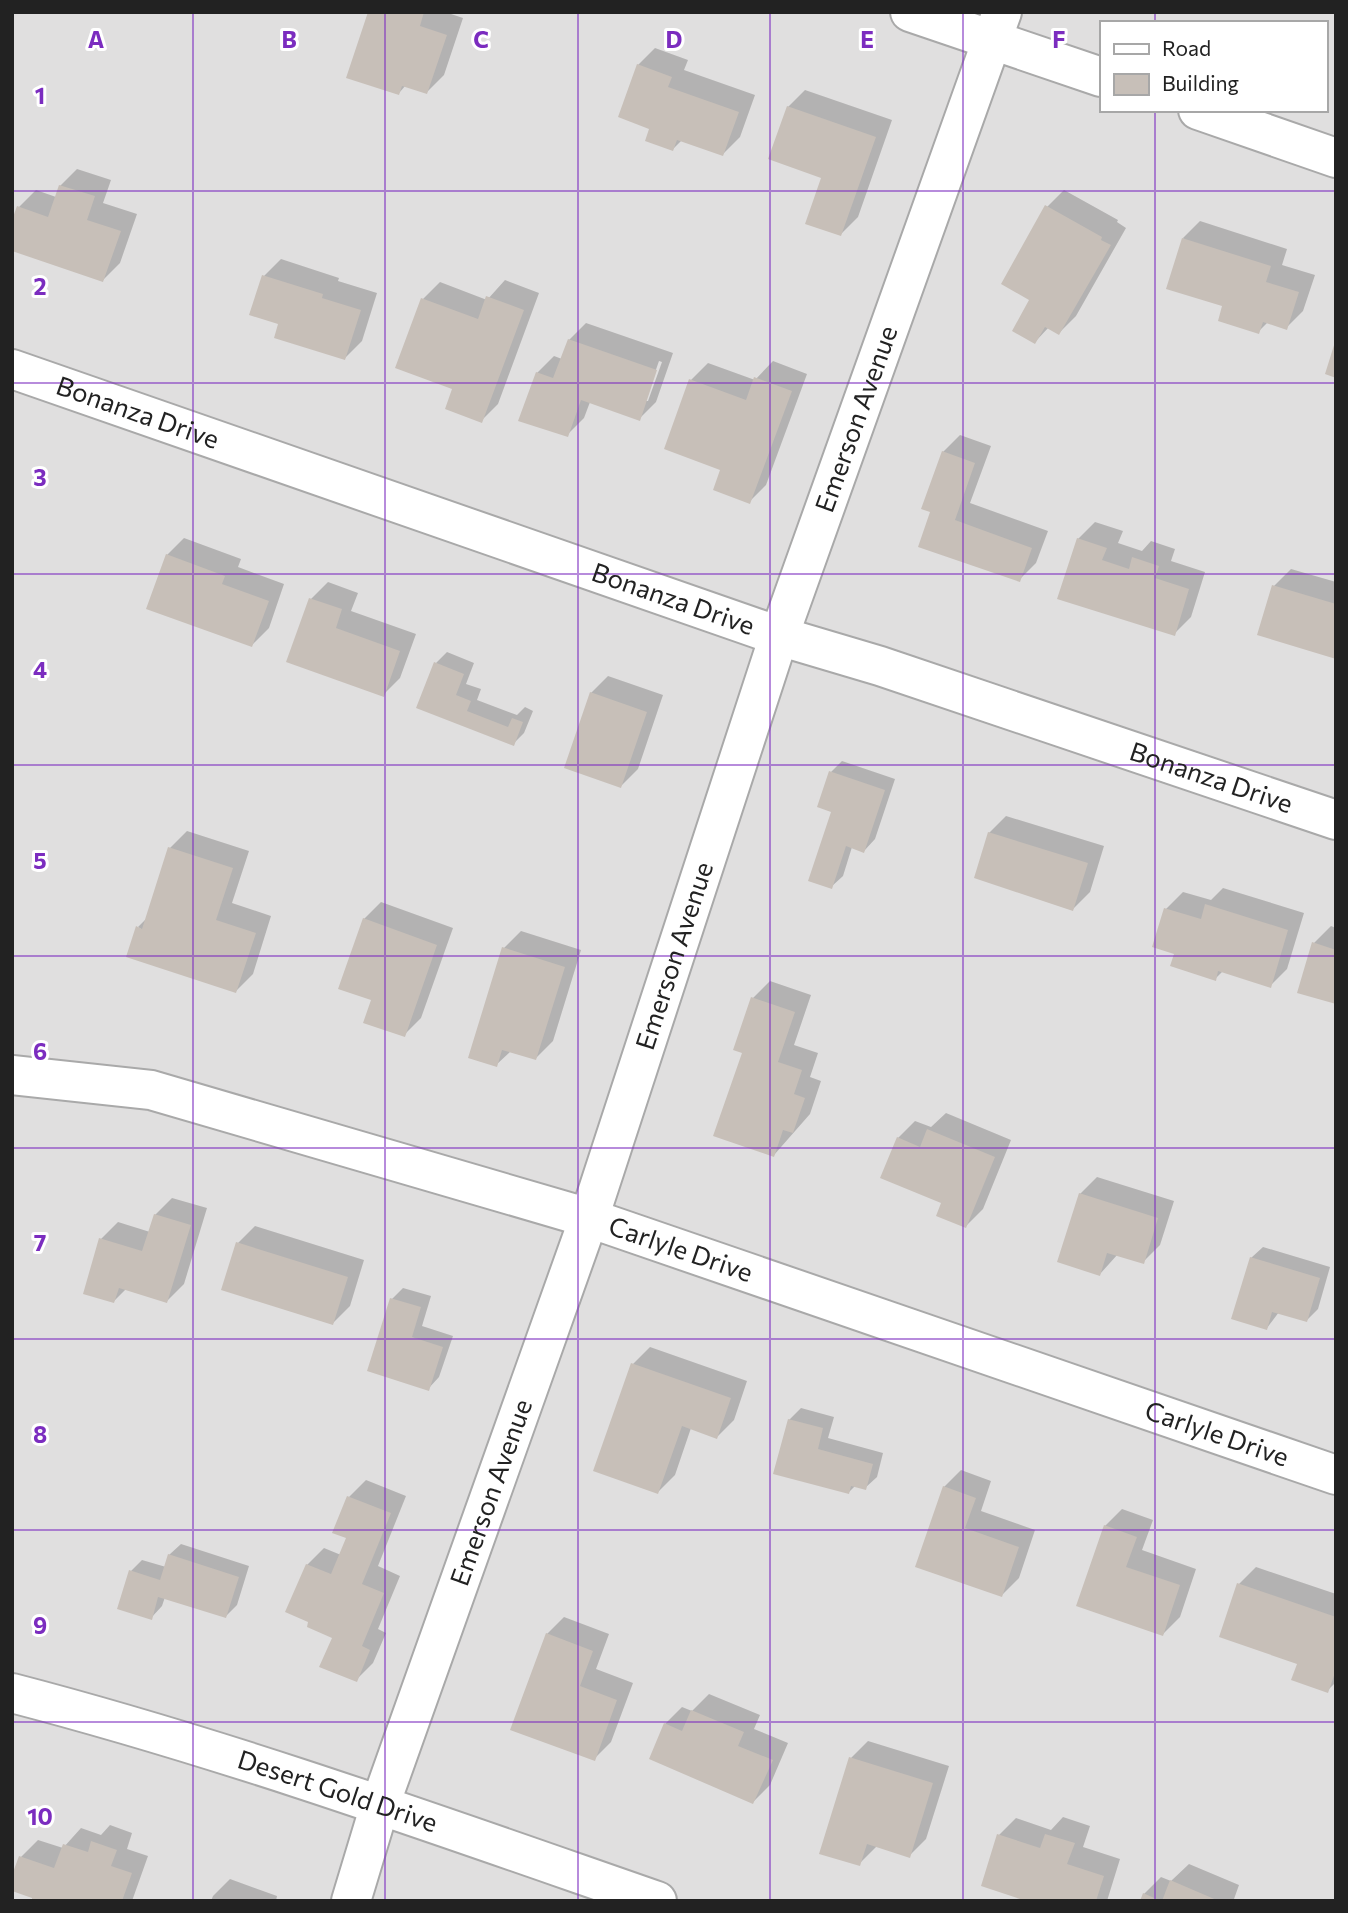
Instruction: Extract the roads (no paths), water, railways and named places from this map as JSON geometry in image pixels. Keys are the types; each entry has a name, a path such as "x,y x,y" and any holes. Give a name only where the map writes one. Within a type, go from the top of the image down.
{"street":[{"path":"910,12 997,26 1100,77"},
{"name":"Emerson Avenue","path":"351,1901 380,1805 589,1218 779,636 997,26"},
{"path":"1204,112 1336,158"},
{"name":"Bonanza Drive","path":"12,369 779,636 880,666 1336,820"},
{"name":"Carlyle Drive","path":"12,1075 151,1090 589,1218 1336,1475"},
{"name":"Desert Gold Drive","path":"12,1693 124,1722 380,1805 657,1901"}]}
